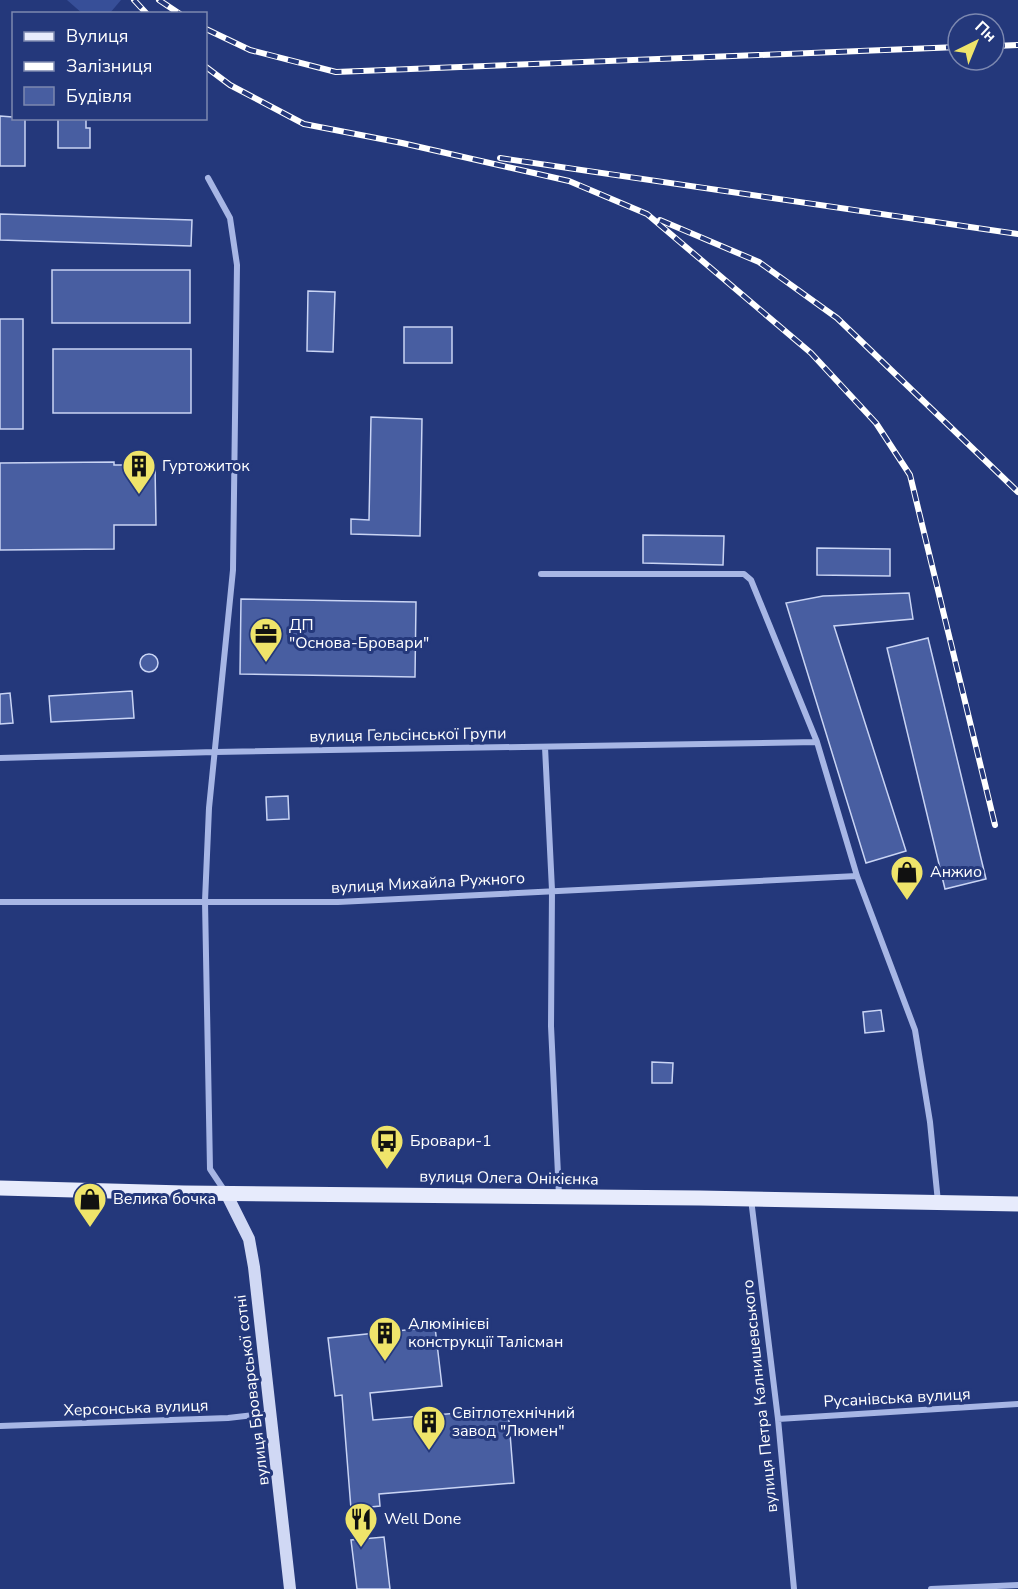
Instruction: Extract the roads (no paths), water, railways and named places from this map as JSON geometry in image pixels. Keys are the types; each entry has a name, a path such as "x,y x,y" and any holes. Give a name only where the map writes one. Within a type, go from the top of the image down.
{"main road":[{"name":"вулиця Олега Онікієнка","path":"0,1188 1018,1204"}],"street":[{"path":"208,178 230,218 237,265 233,570 209,808 205,901 210,1168 226,1193"},
{"path":"541,574 744,574 751,580 817,742 858,876 915,1030 930,1122 938,1203"},
{"name":"вулиця Гельсінської Групи","path":"0,758 817,742"},
{"path":"545,747 552,890 551,1026 559,1197"},
{"name":"вулиця Михайла Ружного","path":"0,902 338,902 858,876"},
{"name":"вулиця Броварської сотні","path":"226,1193 249,1239 254,1267 290,1589"},
{"name":"вулиця Петра Калнишевського","path":"751,1199 778,1419 794,1589"},
{"name":"Русанівська вулиця","path":"778,1419 1018,1404"},
{"name":"Херсонська вулиця","path":"0,1426 228,1418 272,1413"},
{"path":"931,1589 1018,1585"}],"railway":[{"path":"134,0 145,12"},
{"path":"159,0 177,12"},
{"path":"207,29 250,50 336,72 946,47"},
{"path":"1006,46 1018,45"},
{"path":"207,68 230,85 304,124 402,143 569,181 647,214 811,353 876,423 910,475 995,825"},
{"path":"500,158 1018,234"},
{"path":"660,220 759,262 837,318 1018,492"}],"place":[{"name":"Гуртожиток","path":"139,495"},
{"name":"ДП \"Основа-Бровари\"","path":"266,663"},
{"name":"Анжио","path":"907,901"},
{"name":"Бровари-1","path":"387,1170"},
{"name":"Велика бочка","path":"90,1228"},
{"name":"Алюмінієві конструкції Талісман","path":"385,1362"},
{"name":"Світлотехнічний завод \"Люмен\"","path":"429,1451"},
{"name":"Well Done","path":"361,1548"}]}
